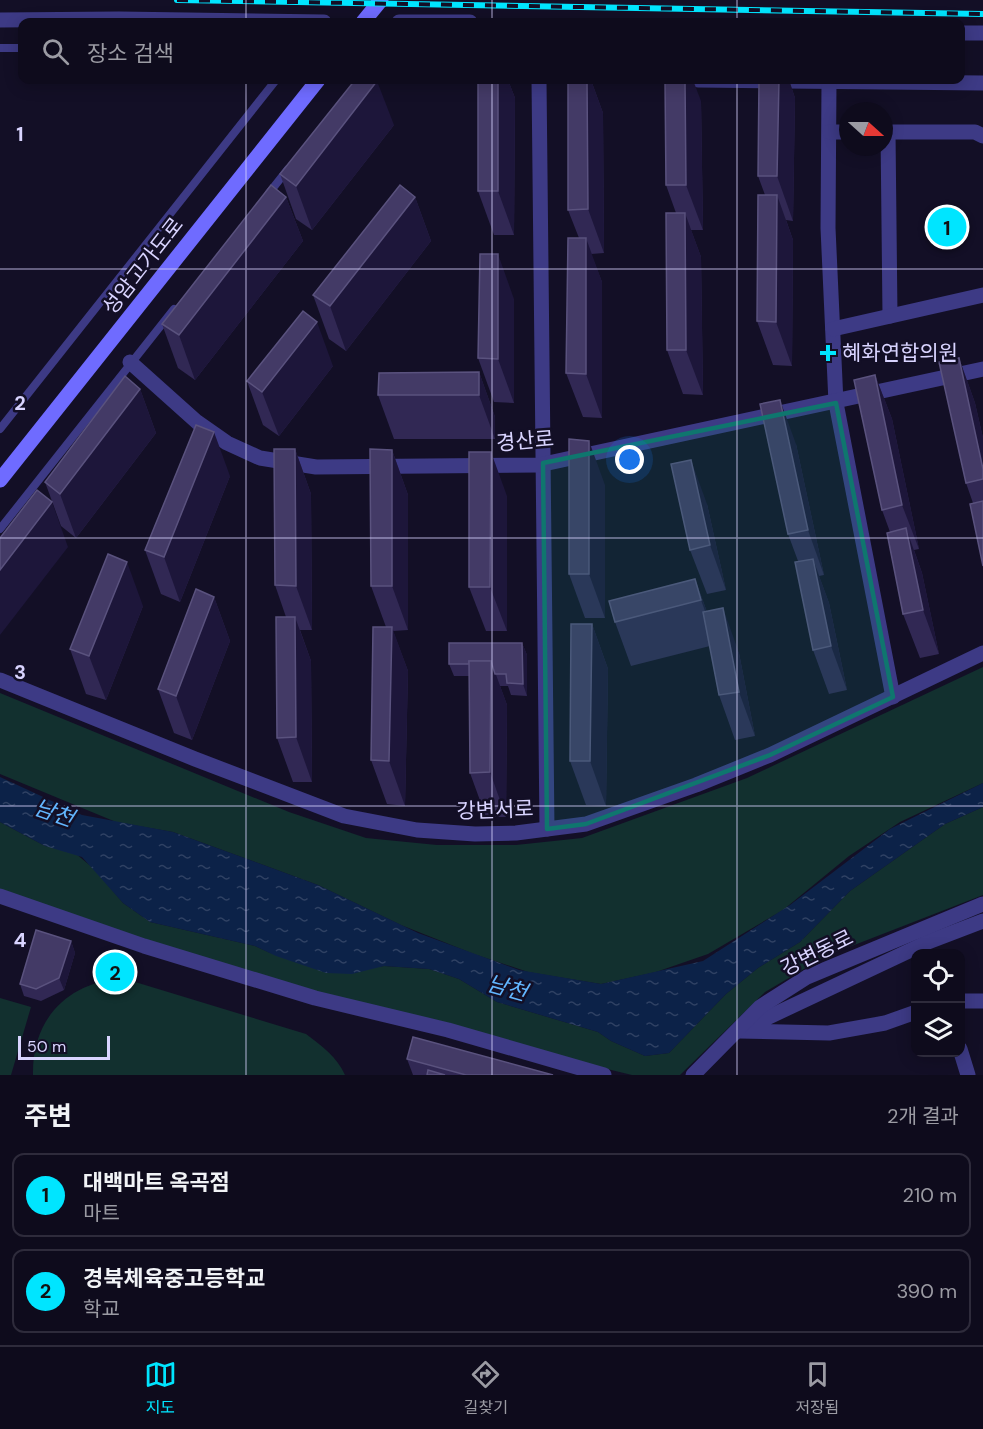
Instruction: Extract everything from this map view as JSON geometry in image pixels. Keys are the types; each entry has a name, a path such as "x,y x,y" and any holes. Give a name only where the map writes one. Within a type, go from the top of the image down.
{"main road":[{"path":"366,18 381,0"},
{"name":"성암고가도로","path":"0,480 315,84"}],"street":[{"path":"0,20 18,20"},
{"path":"965,33 983,33"},
{"path":"965,83 983,83"},
{"path":"539,84 547,829"},
{"path":"829,84 828,228 836,403 893,697"},
{"path":"830,132 839,132"},
{"path":"893,132 975,132 983,136"},
{"path":"887,156 890,316"},
{"path":"833,329 983,295"},
{"name":"경산로","path":"130,363 197,422 226,443 268,460 316,467 543,463 836,403 983,369"},
{"name":"강변서로","path":"0,680 344,816 397,827 463,833 516,833 586,824 696,784 770,755 983,653"},
{"path":"0,896 144,946 315,998 448,1030 604,1075"},
{"name":"강변동로","path":"693,1075 739,1031 760,1007 807,977 983,904"},
{"path":"739,1031 930,948 983,921"},
{"path":"965,1001 983,1001"},
{"path":"739,1031 829,1033 885,1023 911,1013"},
{"path":"962,1057 968,1075"}],"lane":[{"path":"0,48 18,48"},
{"path":"0,429 273,84"},
{"path":"264,198 294,162"},
{"path":"0,529 182,299"}],"highlighted area":[{"path":"836,403 893,697 770,755 586,824 547,829 543,463"}],"green space":[{"path":"983,667 983,783 900,822 849,856 783,910 708,954 656,972 601,984 528,972 474,954 401,925 318,885 173,832 116,822 0,774 0,693 289,812 366,838 437,845 516,845 582,838 747,778"},
{"path":"983,807 983,895 826,956 765,992 680,1075 632,1075 315,998 0,896 0,822 45,846 69,848 93,868 123,903 150,922 255,946 270,953 371,968 384,966 429,969 459,979 497,1002 598,1032 611,1041 645,1056 669,1053 726,994 758,968 800,942 850,891 945,824"},
{"path":"122,978 306,1034 333,1057 345,1075 33,1075 34,1055 39,1036 46,1021 57,1007 85,987"},
{"path":"0,998 31,1007 11,1075 0,1075"}],"water":[{"name":"남천","path":"0,777 82,815 173,832 318,885 418,933 519,970 601,984 703,961 790,905 890,829 983,783 983,807 945,824 850,891 800,942 758,968 726,994 669,1053 645,1056 611,1041 598,1032 497,1002 459,979 429,969 384,966 352,974 326,973 276,956 255,946 150,922 123,903 82,857 45,846 0,822"}],"building":[{"path":"352,84 375,84 296,186 280,174"},
{"path":"478,84 498,84 498,191 478,191"},
{"path":"568,84 587,84 588,209 568,210"},
{"path":"665,84 685,84 686,185 666,185"},
{"path":"759,84 779,84 777,176 758,176"},
{"path":"271,185 286,197 179,335 162,324"},
{"path":"400,185 415,197 330,306 313,295"},
{"path":"758,195 777,195 776,322 757,321"},
{"path":"666,213 685,213 686,350 667,350"},
{"path":"568,238 586,238 586,374 566,373"},
{"path":"480,254 498,254 498,359 478,358"},
{"path":"303,311 317,322 262,392 247,381"},
{"path":"959,358 983,469 983,479 966,483 939,362"},
{"path":"479,372 479,395 378,395 379,373"},
{"path":"875,375 902,505 882,510 854,380"},
{"path":"125,376 140,389 60,494 45,482"},
{"path":"780,400 808,530 788,534 760,404"},
{"path":"196,425 214,432 164,557 145,550"},
{"path":"569,439 589,441 589,574 569,574"},
{"path":"274,449 295,449 296,586 275,585"},
{"path":"370,449 392,450 392,586 371,586"},
{"path":"469,452 491,452 490,587 469,587"},
{"path":"691,460 710,545 690,550 671,464"},
{"path":"37,490 52,502 0,570 0,538"},
{"path":"983,501 983,566 970,504"},
{"path":"906,528 923,610 903,614 887,533"},
{"path":"108,554 127,562 89,656 70,649"},
{"path":"813,559 831,646 813,650 795,562"},
{"path":"695,579 701,600 615,622 609,601"},
{"path":"196,589 214,597 176,696 158,689"},
{"path":"723,608 739,692 719,695 703,612"},
{"path":"276,617 295,617 296,737 277,738"},
{"path":"571,624 592,624 590,761 570,761"},
{"path":"373,627 392,627 389,761 371,760"},
{"path":"449,643 522,643 523,684 507,683 506,674 495,674 491,661 449,664"},
{"path":"469,661 491,661 490,772 470,773"},
{"path":"36,930 71,941 59,978 36,989 20,984"},
{"path":"413,1037 553,1075 466,1075 407,1059"},
{"path":"428,1070 445,1075 427,1075"}],"railway":[{"path":"177,0 983,14"}],"place":[{"name":"대백마트 옥곡점","path":"947,227"},
{"name":"혜화연합의원","path":"828,353"},
{"name":"경북체육중고등학교","path":"115,972"}]}
